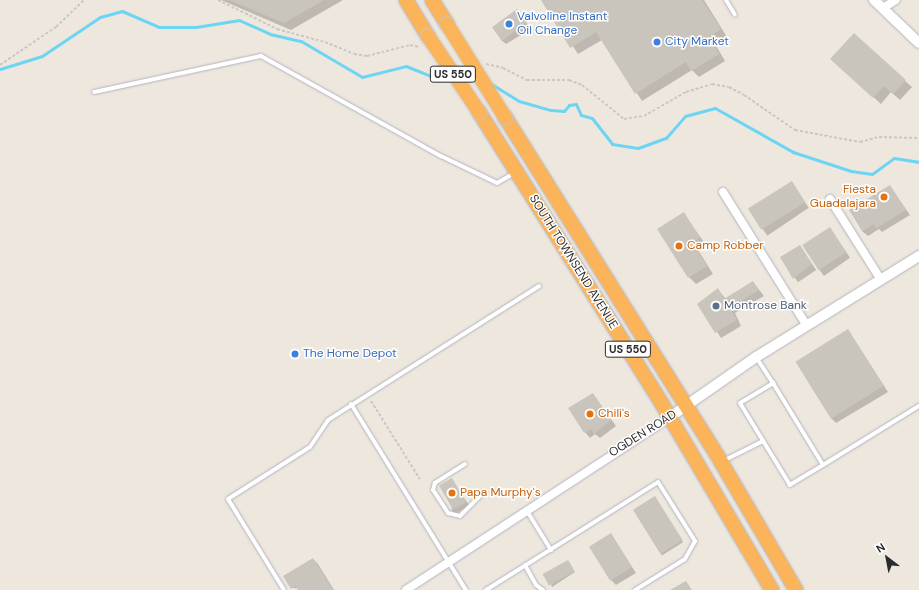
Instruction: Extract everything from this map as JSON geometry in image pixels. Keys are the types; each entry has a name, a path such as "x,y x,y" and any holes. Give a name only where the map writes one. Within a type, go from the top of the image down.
{"highway":[{"name":"SOUTH TOWNSEND AVENUE","path":"406,0 428,42 479,112 670,417 772,590"},
{"name":"SOUTH TOWNSEND AVENUE","path":"432,0 721,462 796,590"}],"street":[{"path":"874,0 919,43"},
{"path":"883,8 896,0"},
{"path":"723,192 807,326"},
{"path":"830,199 881,280"},
{"name":"OGDEN ROAD","path":"406,590 526,510 686,407 756,357 919,256"},
{"name":"OGDEN ROAD","path":"881,280 919,260"}],"lane":[{"path":"726,0 735,14"},
{"path":"94,92 261,56 441,156 497,183 516,172"},
{"path":"284,590 228,499 310,447 328,420 351,404 539,286"},
{"path":"756,357 823,465"},
{"path":"773,383 740,403 790,485 919,406"},
{"path":"351,404 466,590"},
{"path":"721,462 763,441"},
{"path":"465,464 435,483 433,490 438,499 448,513 460,516 483,493"},
{"path":"486,590 658,482 695,541 684,559 635,590"},
{"path":"526,510 551,550"},
{"path":"525,565 536,585 544,590"}],"path":[{"path":"0,65 56,27 84,0"},
{"path":"218,0 277,29 354,54 367,56 428,42"},
{"path":"481,63 503,68 527,80 569,80 582,86 624,119 644,116 686,92 712,84 744,95 795,130 860,142 879,137 919,138"},
{"path":"367,395 420,479"}],"building":[{"path":"229,0 324,0 284,23"},
{"name":"City Market","path":"541,0 702,0 721,29 709,37 719,54 691,71 686,62 635,94 596,32 570,48"},
{"name":"Valvoline Instant Oil Change","path":"517,9 527,23 502,41 492,27"},
{"path":"854,33 906,80 893,94 884,86 873,98 830,59"},
{"path":"792,181 805,202 761,230 748,209"},
{"name":"Fiesta Guadalajara","path":"890,185 906,210 876,228 874,224 862,231 849,210"},
{"name":"Camp Robber","path":"684,212 700,238 692,242 707,266 688,278 657,229"},
{"path":"830,227 846,252 819,270 802,245"},
{"path":"800,245 812,264 793,279 780,257"},
{"name":"Montrose Bank","path":"753,281 759,290 730,308 737,320 715,333 697,304 718,288 724,299"},
{"path":"848,329 884,386 831,419 795,362"},
{"name":"Chili's","path":"593,393 611,420 594,434 591,429 584,433 568,408"},
{"name":"Papa Murphy's","path":"452,478 466,502 453,510 439,486"},
{"path":"655,496 683,540 661,554 633,510"},
{"path":"611,533 632,567 610,581 589,547"},
{"path":"313,558 333,590 298,590 296,586 291,589 283,576"},
{"path":"568,560 574,571 549,585 543,574"},
{"path":"686,581 692,590 670,590"}],"waterway":[{"path":"0,69 42,56 100,17 122,11 159,27 196,27 239,20 270,34 301,41 362,77 406,66 438,79 451,79"},
{"path":"463,78 477,80"},
{"path":"490,83 519,101 551,110 564,111 569,105 576,104 581,115 592,118 612,144 638,148 666,138 685,116 715,108 793,152 851,171 872,174 894,158 919,162"}],"place":[{"name":"Valvoline Instant Oil Change","path":"509,24"},
{"name":"City Market","path":"657,42"},
{"name":"Fiesta Guadalajara","path":"884,197"},
{"name":"Camp Robber","path":"679,246"},
{"name":"Montrose Bank","path":"716,306"},
{"name":"The Home Depot","path":"295,354"},
{"name":"Chili's","path":"590,414"},
{"name":"Papa Murphy's","path":"452,493"}]}
